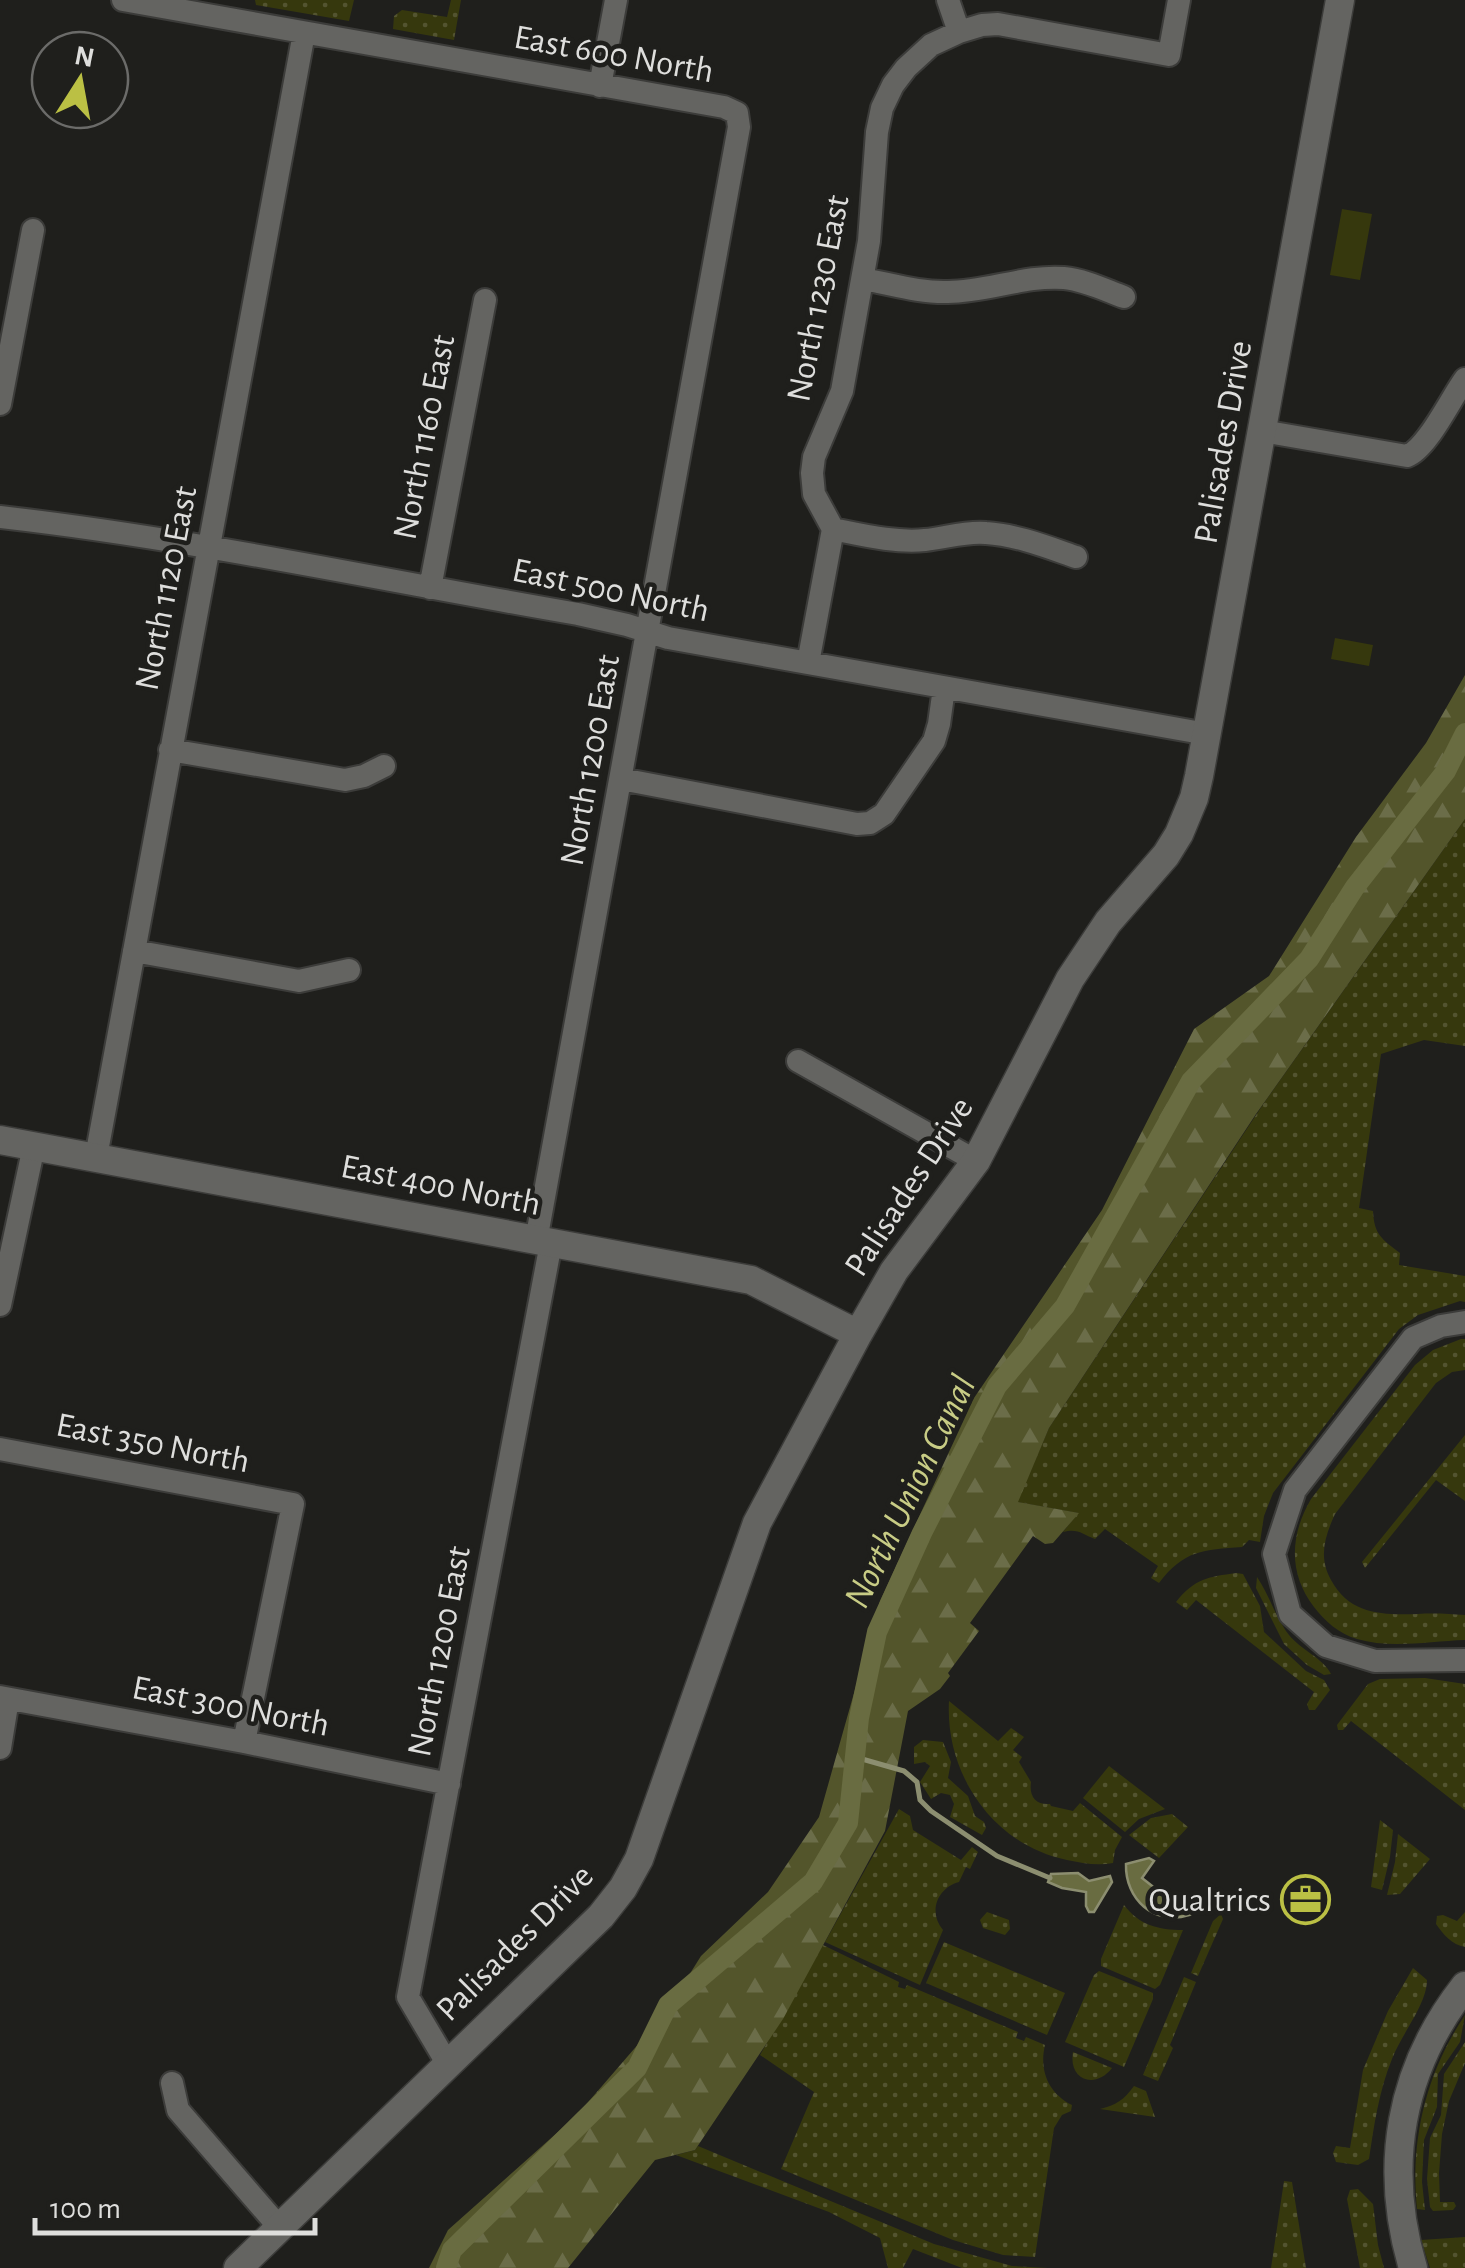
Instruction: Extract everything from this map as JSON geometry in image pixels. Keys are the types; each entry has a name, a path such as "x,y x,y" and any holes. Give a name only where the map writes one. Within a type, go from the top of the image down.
{"street":[{"name":"East 600 North","path":"123,0 724,108 737,114"},
{"path":"600,86 616,0"},
{"path":"948,0 960,32 998,24 1169,55 1179,0"},
{"name":"Palisades Drive","path":"238,2268 588,1928 623,1888 638,1859 757,1523 858,1334 913,1244 976,1162 1070,979 1108,922 1166,855 1179,834 1194,798 1340,0"},
{"name":"North 1230 East","path":"833,529 814,494 814,456 842,391 863,279 883,105 893,85 919,54 960,32"},
{"name":"North 1120 East","path":"96,1157 304,33"},
{"name":"North 1200 East","path":"446,2063 408,1997 449,1784 621,779 739,126 737,114"},
{"path":"0,404 33,230"},
{"path":"863,279 950,292 1060,278 1124,297"},
{"name":"North 1160 East","path":"430,588 485,300"},
{"path":"1262,431 1407,456 1426,441 1465,379"},
{"name":"East 500 North","path":"0,516 94,528 578,614 668,638 1206,734"},
{"path":"808,664 833,529 904,541 987,533 1036,543 1076,557"},
{"path":"621,779 870,824 884,814 934,741 944,688"},
{"path":"170,750 345,780 384,766"},
{"path":"134,951 299,981 349,970"},
{"path":"798,1061 976,1162"},
{"name":"East 400 North","path":"0,1140 751,1280 858,1334"},
{"path":"0,1305 34,1146"},
{"path":"1465,1322 1441,1326 1413,1338 1296,1490 1274,1554 1290,1614 1326,1646 1375,1662 1465,1660"},
{"name":"East 350 North","path":"0,1449 293,1504 244,1742"},
{"path":"0,1748 4,1698"},
{"name":"East 300 North","path":"4,1698 449,1784"},
{"path":"1413,2268 1399,2204 1397,2168 1402,2122 1429,2043 1465,1986"},
{"path":"172,2083 178,2110 279,2227"}],"shaded area":[{"path":"255,0 354,0 349,21 256,5"},
{"path":"451,0 461,0 454,40 393,29 394,16 402,10 447,17"},
{"path":"1342,209 1372,214 1360,280 1330,275"},
{"path":"1335,638 1373,645 1369,666 1331,659"},
{"path":"1465,819 1465,1046 1424,1040 1381,1054 1359,1208 1373,1211 1380,1236 1400,1253 1399,1265 1465,1276 1465,1302 1418,1315 1399,1329 1273,1493 1260,1542 1249,1540 1242,1547 1195,1554 1177,1564 1159,1583 1151,1578 1158,1566 1105,1529 1095,1539 1076,1531 1063,1532 1078,1513 1017,1502 1049,1428 1264,1103"},
{"path":"1465,1339 1465,1370 1452,1372 1436,1383 1335,1514 1324,1555 1331,1580 1357,1606 1392,1614 1465,1615 1465,1640 1397,1644 1350,1637 1318,1612 1300,1581 1295,1554 1299,1526 1311,1499 1415,1365 1433,1350"},
{"path":"1465,1435 1465,1501 1436,1480 1365,1568 1362,1562"},
{"path":"1243,1574 1260,1606 1264,1632 1306,1671 1324,1680 1330,1690 1315,1710 1309,1710 1307,1704 1314,1692 1196,1600 1187,1610 1176,1602 1203,1580"},
{"path":"1257,1577 1289,1635 1331,1674 1324,1675 1307,1665 1284,1644 1256,1588"},
{"path":"1425,1678 1465,1684 1465,1810 1351,1721 1338,1730 1337,1725 1368,1684 1380,1679"},
{"path":"949,1701 998,1741 1011,1728 1024,1737 1013,1750 1022,1757 1019,1762 1031,1782 1034,1799 1073,1811 1080,1803 1122,1837 1113,1863 1084,1863 1041,1852 996,1822 979,1802 955,1755"},
{"path":"923,1740 943,1742 951,1762 948,1778 968,1796 975,1816 984,1822 982,1835 950,1817 954,1804 950,1795 941,1793 931,1799 920,1782 930,1766 925,1762 914,1764 914,1747"},
{"path":"1109,1766 1165,1809 1139,1819 1125,1832 1083,1798"},
{"path":"899,1809 910,1816 913,1830 961,1860 972,1847 978,1852 959,1882 940,1895 936,1916 943,1930 920,1985 825,1942"},
{"path":"1172,1814 1188,1827 1159,1858 1129,1835 1151,1818"},
{"path":"1380,1820 1393,1830 1382,1890 1371,1887"},
{"path":"1398,1834 1430,1859 1400,1894 1387,1895 1395,1862"},
{"path":"1149,1858 1154,1861 1142,1878 1189,1915 1164,1917 1136,1898 1126,1864"},
{"path":"1078,1873 1089,1881 1110,1876 1112,1882 1094,1912 1086,1906 1086,1892 1048,1882 1051,1874"},
{"path":"1124,1905 1150,1925 1183,1930 1155,1989 1101,1966"},
{"path":"987,1912 1009,1920 1010,1929 1005,1935 983,1928 980,1920"},
{"path":"1465,1912 1465,1947 1452,1941 1436,1924 1437,1916 1457,1921"},
{"path":"1221,1914 1223,1919 1198,1976 1191,1973 1213,1921"},
{"path":"944,1942 1065,1993 1047,2035 926,1983"},
{"path":"823,1945 899,1982 898,1987 905,1989 907,1985 1018,2032 1016,2038 1024,2041 1026,2037 1045,2045 1043,2063 1047,2080 1072,2105 1054,2128 1035,2257 1003,2255 953,2240 781,2169 814,2092 760,2055"},
{"path":"1413,1968 1427,1980 1426,1989 1387,2071 1369,2159 1358,2165 1336,2162 1336,2146 1350,2148 1363,2070 1388,2011"},
{"path":"1099,1971 1153,1993 1124,2067 1065,2042"},
{"path":"1184,1977 1196,1982 1158,2081 1143,2075"},
{"path":"1465,2015 1460,2042 1438,2074 1437,2107 1424,2140 1425,2210 1417,2209 1416,2158 1424,2108 1440,2060"},
{"path":"1465,2042 1465,2063 1449,2101 1442,2134 1439,2173 1440,2202 1454,2202 1456,2206 1453,2210 1433,2211 1427,2179 1430,2138 1441,2115 1444,2074"},
{"path":"1073,2052 1112,2068 1098,2079 1084,2079 1075,2069"},
{"path":"1134,2086 1146,2091 1155,2117 1100,2109 1119,2101"},
{"path":"698,2146 934,2244 1012,2266 1048,2268 962,2268 913,2249 903,2268 888,2268 880,2238 829,2212 676,2155"},
{"path":"1284,2181 1292,2182 1306,2268 1271,2268"},
{"path":"1358,2189 1373,2204 1384,2268 1360,2268 1347,2199 1350,2190"},
{"path":"1465,2237 1465,2268 1430,2268 1421,2240"}],"green space":[{"path":"1465,675 1465,819 1256,1114 1049,1428 1018,1502 1079,1513 1053,1543 1045,1544 1033,1536 970,1623 979,1631 948,1673 950,1676 940,1689 908,1711 885,1831 783,2019 695,2150 655,2160 568,2268 429,2268 448,2230 577,2115 666,2012 701,1956 768,1892 819,1817 880,1601 974,1398 1102,1210 1194,1029 1269,976 1356,837 1426,743"}],"waterway":[{"name":"North Union Canal","path":"446,2268 452,2250 637,2068 668,2005 813,1882 848,1823 859,1718 877,1632 997,1386 1065,1306 1191,1081 1309,959 1355,887 1446,771 1465,733"},
{"path":"855,1757 904,1771 917,1782 920,1800 931,1811 997,1856 1050,1878"}],"place":[{"name":"Qualtrics","path":"1306,1899"}]}
